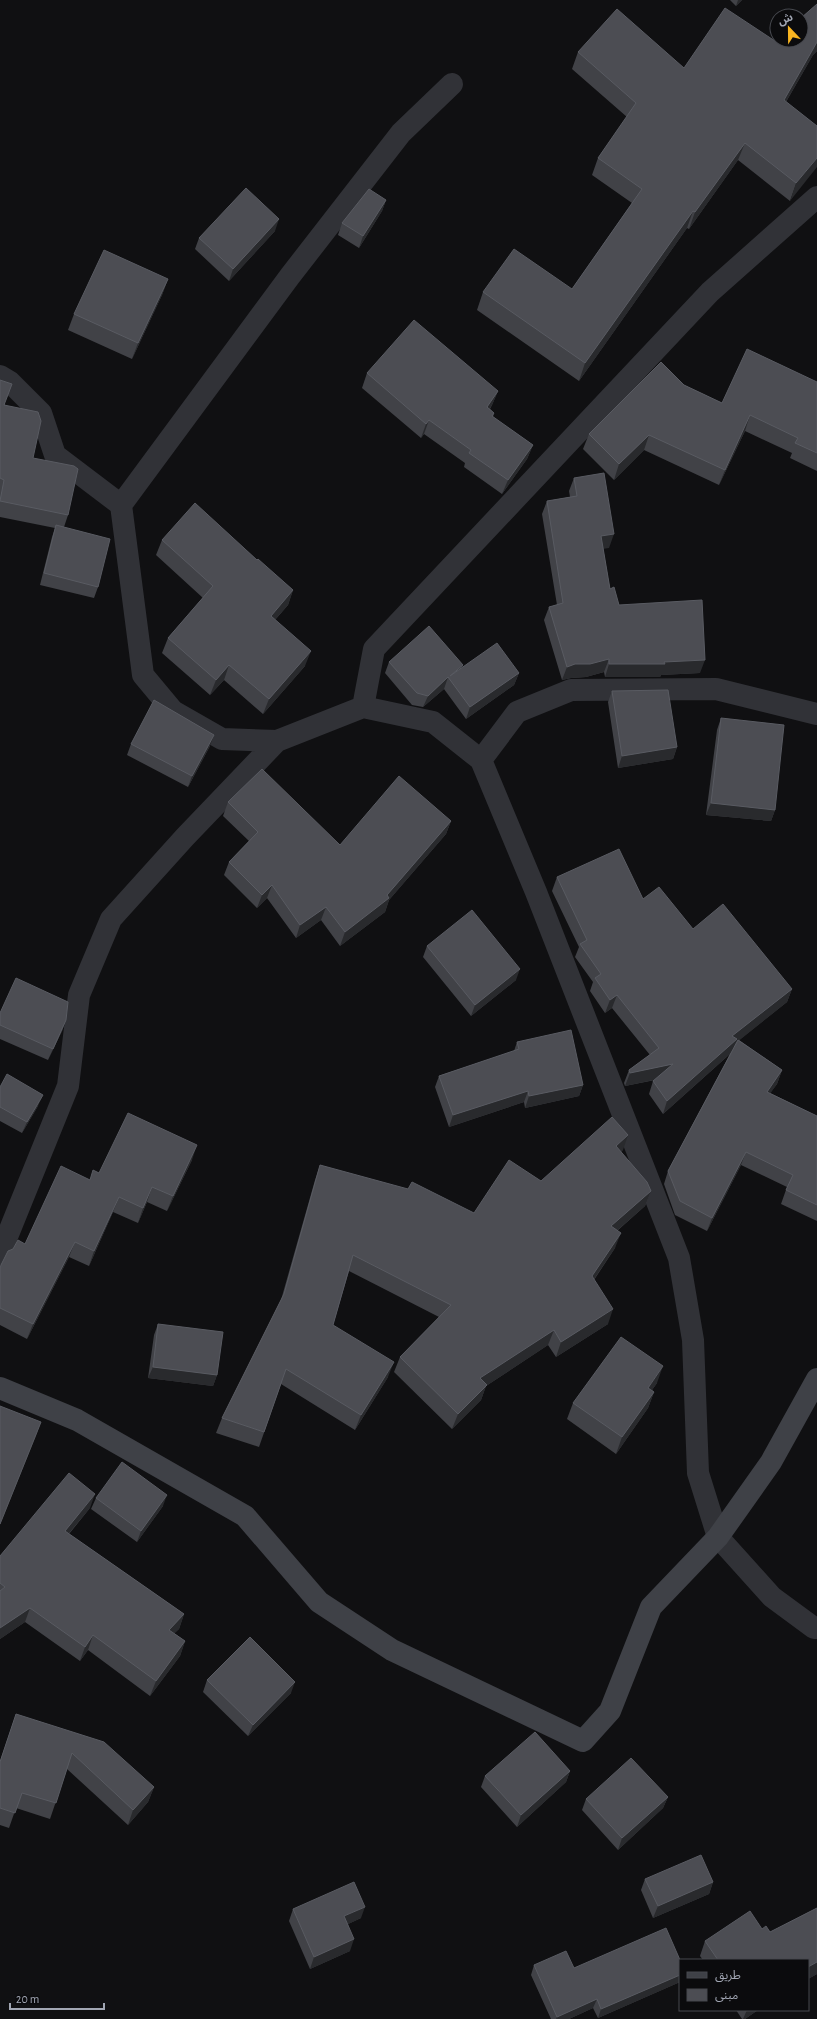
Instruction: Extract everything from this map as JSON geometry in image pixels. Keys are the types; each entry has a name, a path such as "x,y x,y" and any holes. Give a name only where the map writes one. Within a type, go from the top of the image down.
{"street":[{"path":"452,84 401,133 290,276 121,505 143,675 173,711 222,739 276,741 363,707 433,722 481,760 536,892 679,1258 693,1340 698,1473 718,1537 772,1597 814,1628 817,1628"},
{"path":"363,707 374,649 710,292 817,197"},
{"path":"0,376 10,382 41,413 55,456 121,505"},
{"path":"481,760 516,712 571,690 716,690 817,714"},
{"path":"0,1254 68,1086 79,995 111,919 185,837 276,741"},
{"path":"0,1388 77,1420 245,1516 320,1602 392,1650 583,1741 610,1710 651,1607 718,1537 771,1462 817,1379"}],"building":[{"path":"817,4 817,42 784,100 817,126 817,158 796,183 745,143 695,212 693,211 585,363 483,292 514,249 572,289 642,189 598,158 636,103 578,52 617,9 684,68 725,8 769,37 769,48 809,48 809,11"},
{"path":"246,188 279,219 233,269 199,238"},
{"path":"369,189 386,200 363,236 342,223"},
{"path":"104,250 168,279 138,343 74,314"},
{"path":"414,320 498,391 487,407 494,413 492,416 533,445 508,480 469,453 471,450 429,420 426,424 367,373"},
{"path":"747,349 817,382 817,453 795,443 798,438 750,415 725,470 649,435 619,464 589,434 661,362 684,385 722,403"},
{"path":"0,380 12,384 4,405 38,412 41,421 33,458 74,466 78,469 68,515 0,501 4,480 0,478"},
{"path":"604,473 614,534 601,536 610,589 614,587 619,605 702,600 705,660 664,662 665,664 609,664 609,659 590,664 575,664 567,667 549,607 563,603 547,501 577,496 574,478"},
{"path":"195,503 257,560 258,559 293,590 271,616 311,651 269,699 229,665 216,680 168,638 213,586 162,540"},
{"path":"56,525 110,539 98,587 44,573"},
{"path":"429,626 463,665 450,676 497,643 519,673 470,707 448,677 428,696 417,693 389,662"},
{"path":"668,690 677,747 622,756 612,691"},
{"path":"154,700 214,735 192,776 131,744"},
{"path":"721,718 784,725 775,810 711,803"},
{"path":"262,769 340,845 399,776 451,821 387,895 389,898 345,932 326,907 300,925 272,885 262,895 229,862 258,832 228,802"},
{"path":"619,849 643,899 659,887 693,929 723,904 792,989 732,1036 737,1039 667,1101 653,1081 673,1064 630,1073 629,1070 659,1048 617,995 610,1000 595,978 601,974 580,944 587,940 557,877"},
{"path":"472,910 520,969 475,1005 427,946"},
{"path":"16,978 68,1002 66,1020 53,1049 0,1025 0,1013"},
{"path":"571,1030 583,1085 529,1096 528,1091 453,1115 439,1076 519,1049 517,1042"},
{"path":"738,1040 782,1070 767,1092 817,1116 817,1205 786,1190 793,1175 746,1152 712,1218 680,1201 668,1171"},
{"path":"7,1074 43,1095 27,1122 0,1107 0,1087"},
{"path":"128,1113 197,1145 173,1196 152,1187 143,1208 119,1197 94,1251 75,1242 33,1324 0,1308 0,1267 8,1251 13,1249 18,1240 25,1244 61,1166 90,1180 93,1170 99,1173"},
{"path":"612,1117 628,1135 616,1146 647,1182 651,1191 611,1226 621,1233 592,1276 613,1309 561,1342 554,1330 480,1378 487,1385 458,1414 400,1357 451,1305 353,1255 333,1325 394,1362 361,1415 286,1369 264,1432 222,1418 284,1294 320,1165 408,1189 412,1182 474,1213 509,1160 541,1181"},
{"path":"158,1324 223,1332 217,1375 153,1367"},
{"path":"621,1337 663,1366 648,1388 654,1392 622,1437 573,1403"},
{"path":"0,1406 41,1422 0,1524"},
{"path":"122,1462 167,1495 141,1531 96,1498"},
{"path":"69,1473 95,1494 65,1531 184,1614 169,1630 185,1641 156,1681 93,1635 85,1647 30,1608 0,1628 0,1591 5,1587 0,1583 0,1556"},
{"path":"250,1637 295,1682 253,1725 207,1680"},
{"path":"16,1714 104,1742 154,1787 133,1810 72,1753 56,1803 22,1793 15,1813 0,1808 0,1762"},
{"path":"535,1732 570,1771 521,1815 485,1776"},
{"path":"631,1758 668,1797 622,1838 586,1799"},
{"path":"701,1855 713,1882 658,1906 645,1879"},
{"path":"354,1882 365,1907 344,1916 354,1939 314,1957 293,1909"},
{"path":"817,1908 817,1962 809,1966 809,1959 717,1959 705,1941 750,1911 762,1929 766,1926 770,1932"},
{"path":"666,1928 680,1959 679,1975 601,2009 597,1999 557,2017 534,1965 566,1951 574,1968"}]}
